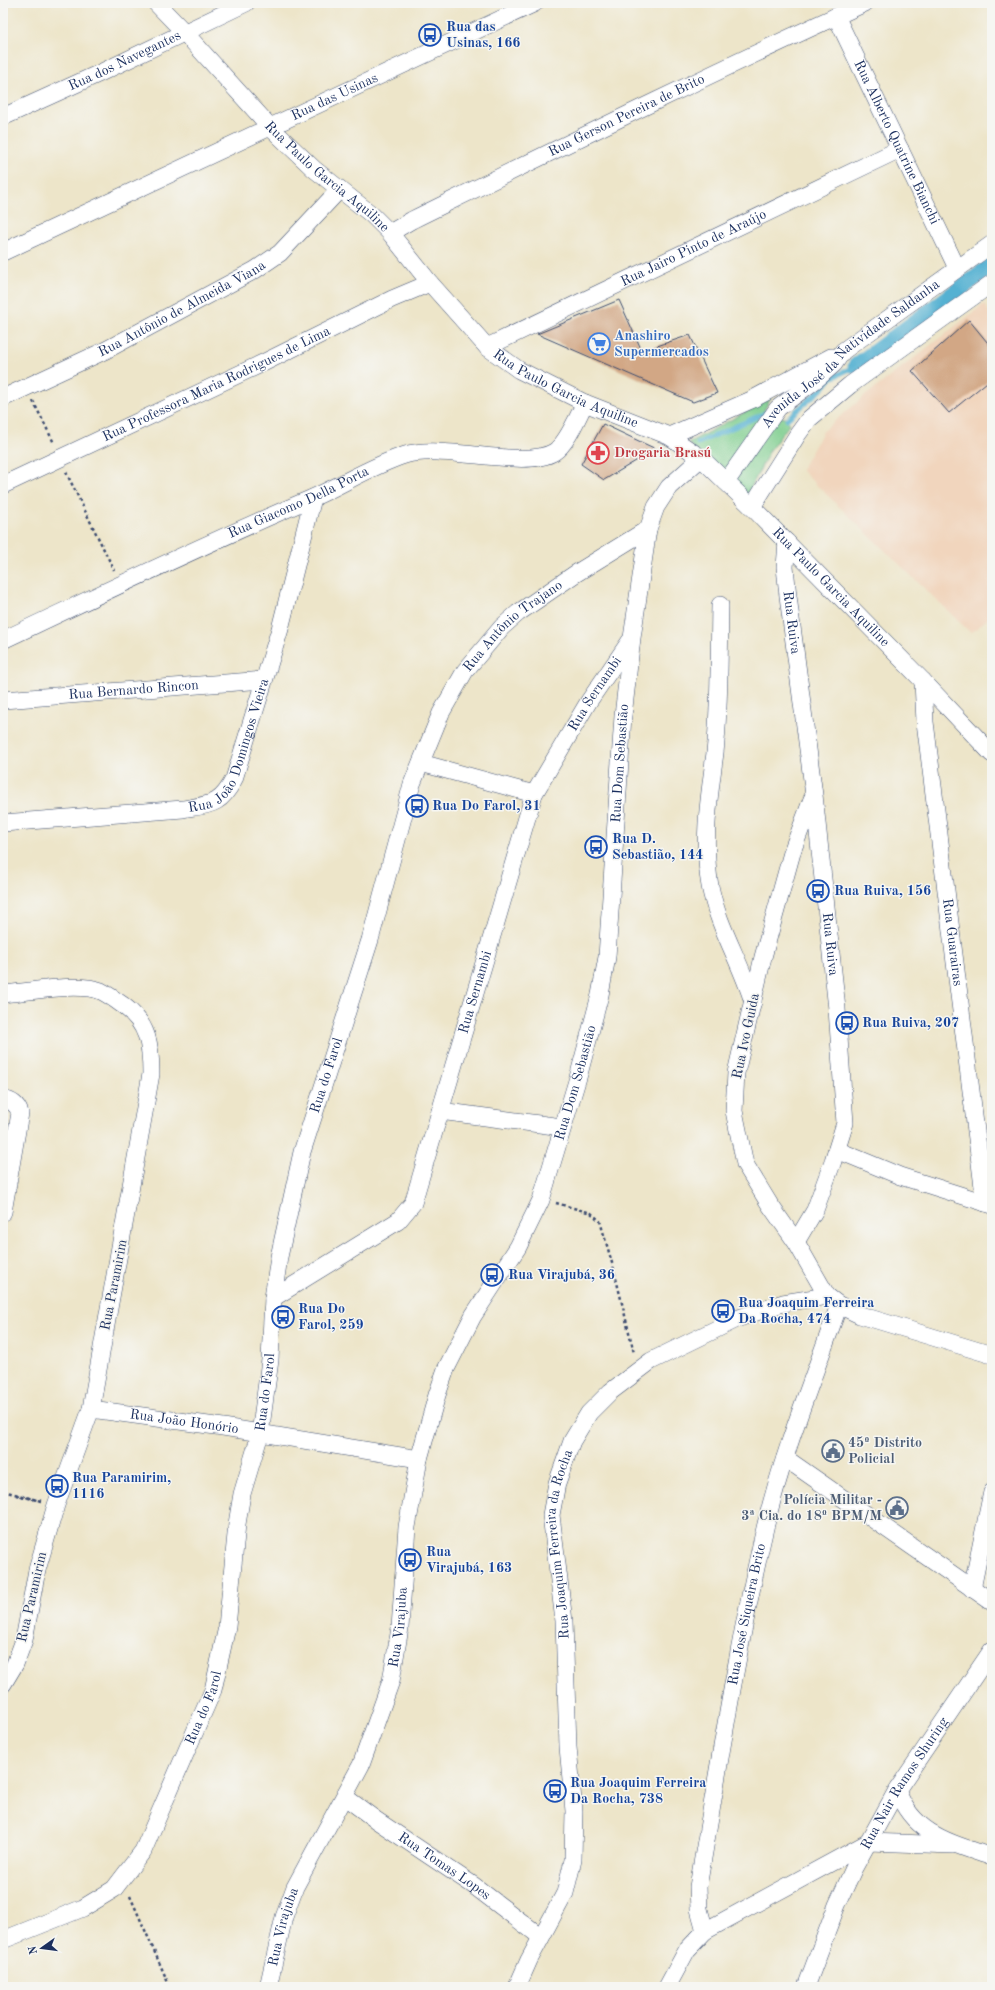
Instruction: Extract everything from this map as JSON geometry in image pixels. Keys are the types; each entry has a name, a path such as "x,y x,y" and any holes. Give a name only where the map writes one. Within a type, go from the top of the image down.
{"street":[{"name":"Rua Paulo Garcia Aquiline","path":"156,3 271,128 314,169 371,214 390,233 430,283 487,347 519,370 585,402 669,436 701,458 787,542 992,754"},
{"name":"Rua dos Navegantes","path":"3,117 185,33 246,3"},
{"name":"Rua das Usinas","path":"3,252 271,128 411,60 535,3"},
{"name":"Rua Gerson Pereira de Brito","path":"390,233 561,147 865,3"},
{"name":"Rua Alberto Quatrine Bianchi","path":"836,16 957,268"},
{"name":"Rua Jairo Pinto de Araújo","path":"487,347 900,149"},
{"name":"Rua Antônio de Almeida Viana","path":"3,398 106,350 255,270 280,253 340,189"},
{"name":"Avenida José da Natividade Saldanha","path":"726,482 778,408 834,364 844,351 992,244"},
{"name":"Rua Professora Maria Rodrigues de Lima","path":"3,485 265,362 392,299 430,283"},
{"name":"Avenida José da Natividade Saldanha","path":"752,507 809,419 850,385 992,283"},
{"path":"669,436 750,400 844,351"},
{"name":"Rua Giacomo Della Porta","path":"3,640 249,525 313,498 385,463 407,455 431,452 522,458 542,457 554,452 561,446 585,402"},
{"name":"Rua Dom Sebastião","path":"541,1200 590,1031 607,957 620,752 632,638 648,529 656,507 669,487 701,458"},
{"name":"Rua João Domingos Vieira","path":"3,823 183,810 219,801 227,793 234,779 280,629 313,498"},
{"name":"Rua Antônio Trajano","path":"421,763 426,745 441,713 465,671 502,627 518,613 575,574 648,529"},
{"name":"Rua Ruiva","path":"787,542 785,567 814,795 837,1009 845,1123 837,1150 815,1210 796,1242"},
{"path":"720,605 715,753 706,809 707,861 710,886 723,931 739,963 753,1002"},
{"name":"Rua Sernambi","path":"273,1298 398,1222 412,1203 534,794 589,701 632,638"},
{"name":"Rua Bernardo Rincon","path":"3,700 264,680"},
{"name":"Rua Guarairas","path":"923,681 925,722 988,1204"},
{"path":"421,763 534,794"},
{"name":"Rua do Farol","path":"3,1940 96,1902 114,1890 143,1851 213,1690 227,1627 237,1524 242,1494 260,1434 270,1360 273,1298 279,1257 302,1152 370,940 412,784 421,763"},
{"name":"Rua Ivo Guida","path":"814,795 793,849 763,957 736,1073 734,1111 745,1164 770,1205 796,1242 833,1300"},
{"name":"Rua Paramirim","path":"3,994 85,988 100,991 132,1012 143,1026 148,1041 151,1074 146,1111 91,1409 56,1505 37,1570 24,1640 15,1664 3,1684"},
{"path":"3,1099 12,1101 18,1106 20,1112 3,1212"},
{"path":"440,1111 562,1127"},
{"path":"837,1150 900,1176 988,1204"},
{"name":"Rua Virajuba","path":"268,1987 284,1917 295,1887 345,1797 366,1752 381,1711 394,1668 400,1628 407,1527 419,1459 446,1369 473,1316 518,1248 541,1200"},
{"path":"833,1300 860,1315 992,1354"},
{"name":"Rua Joaquim Ferreira da Rocha","path":"517,1987 541,1937 565,1893 573,1860 574,1811 568,1747 564,1621 551,1515 557,1483 572,1440 589,1413 610,1392 651,1361 739,1318 783,1303 833,1300"},
{"name":"Rua José Siqueira Brito","path":"705,1931 699,1909 698,1887 731,1696 765,1528 833,1300"},
{"name":"Rua João Honório","path":"91,1409 153,1417 419,1459"},
{"path":"785,1458 992,1602"},
{"path":"972,1589 992,1492"},
{"name":"Rua Nair Ramos Shuring","path":"705,1931 869,1842 897,1790 992,1650"},
{"path":"897,1790 906,1810 914,1821 953,1845 992,1857"},
{"name":"Rua Tomas Lopes","path":"345,1797 376,1820 473,1885 541,1937"},
{"path":"806,1987 837,1905 869,1842 953,1845"},
{"path":"667,1987 684,1955 705,1931"}],"path":[{"path":"27,387 122,584"},
{"path":"541,1200 573,1206 591,1213 600,1221 614,1270 638,1371"},
{"path":"3,1491 56,1505"},
{"path":"16,1495 56,1505"},
{"path":"122,1879 170,1987"}],"shaded area":[{"path":"984,304 992,317 992,615 971,633 801,470 824,430 865,396"}],"green space":[{"path":"771,398 758,421 774,414 787,419 789,425 770,450 747,495 688,443"}],"building":[{"name":"Anashiro Supermercados","path":"619,300 642,351 690,335 717,393 693,402 537,334"},
{"path":"969,320 992,348 992,378 949,413 912,371"},
{"path":"603,424 656,449 604,480 581,464"}],"waterway":[{"path":"856,366 992,265"},
{"path":"787,419 824,387 831,378 856,366"},
{"path":"698,443 770,411"}],"place":[{"name":"Rua das Usinas, 166","path":"430,35"},
{"name":"Anashiro Supermercados","path":"599,344"},
{"name":"Drogaria Brasú","path":"598,453"},
{"name":"Rua Do Farol, 31","path":"417,806"},
{"name":"Rua D. Sebastião, 144","path":"596,847"},
{"name":"Rua Ruiva, 156","path":"818,891"},
{"name":"Rua Ruiva, 207","path":"847,1023"},
{"name":"Rua Virajubá, 36","path":"492,1275"},
{"name":"Rua Joaquim Ferreira Da Rocha, 474","path":"723,1311"},
{"name":"Rua Do Farol, 259","path":"283,1317"},
{"name":"45º Distrito Policial","path":"833,1451"},
{"name":"Rua Paramirim, 1116","path":"57,1486"},
{"name":"Polícia Militar - 3ª Cia. do 18º BPM/M","path":"897,1508"},
{"name":"Rua Virajubá, 163","path":"410,1560"},
{"name":"Rua Joaquim Ferreira Da Rocha, 738","path":"555,1791"}]}
